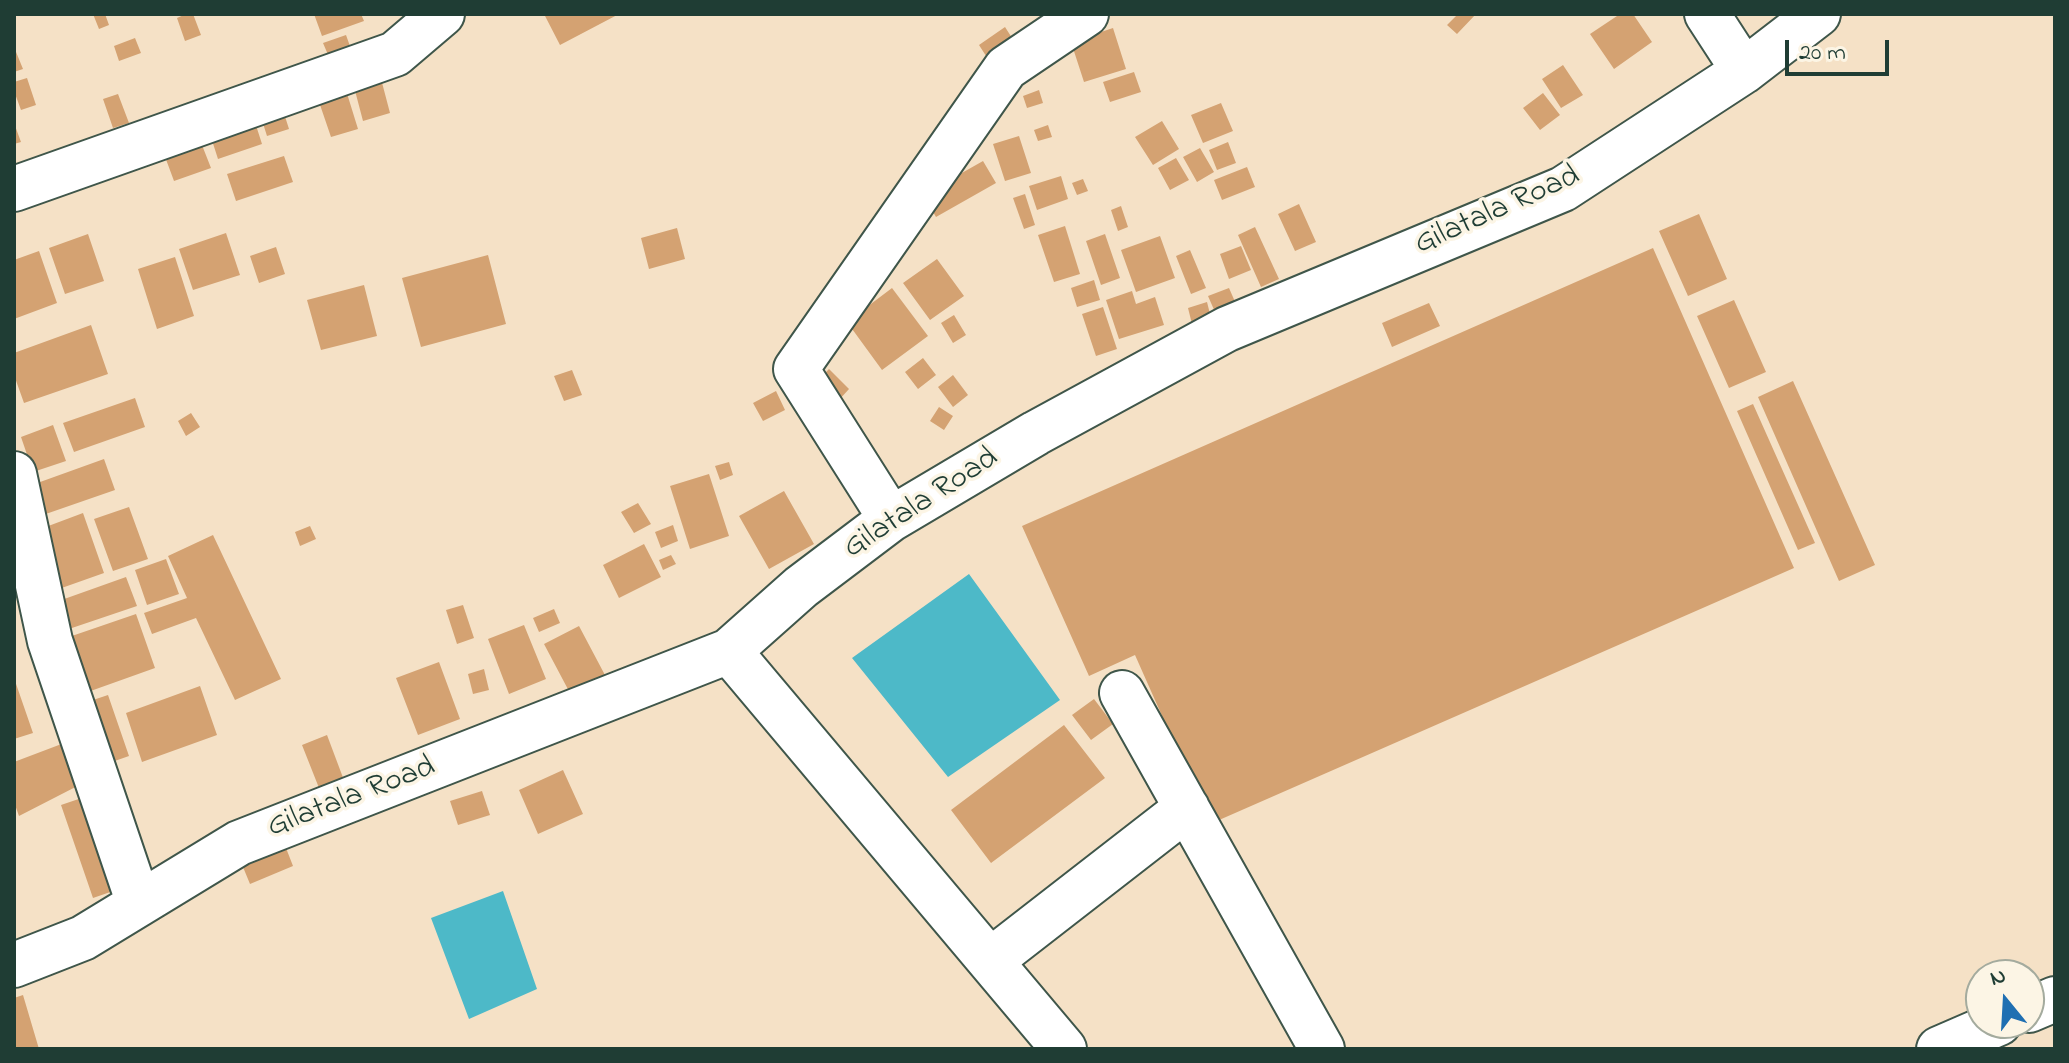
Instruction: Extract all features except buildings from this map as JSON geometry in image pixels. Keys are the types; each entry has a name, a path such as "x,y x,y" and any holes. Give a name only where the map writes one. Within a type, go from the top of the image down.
{"street":[{"path":"14,189 395,54 442,14"},
{"path":"891,519 796,369 1006,68 1086,14"},
{"path":"1707,14 1744,71"},
{"name":"Gilatala Road","path":"14,965 83,938 239,843 729,651 801,587 891,519 1036,433 1227,329 1563,189 1744,71 1818,14"},
{"path":"14,474 50,641 139,904"},
{"path":"729,651 1064,1049"},
{"path":"1122,693 1322,1049"},
{"path":"990,961 1187,808"},
{"path":"1939,1049 1965,1038"}],"water":[{"path":"969,574 1060,700 948,777 852,658"},
{"path":"503,891 537,989 469,1019 431,918"}]}
